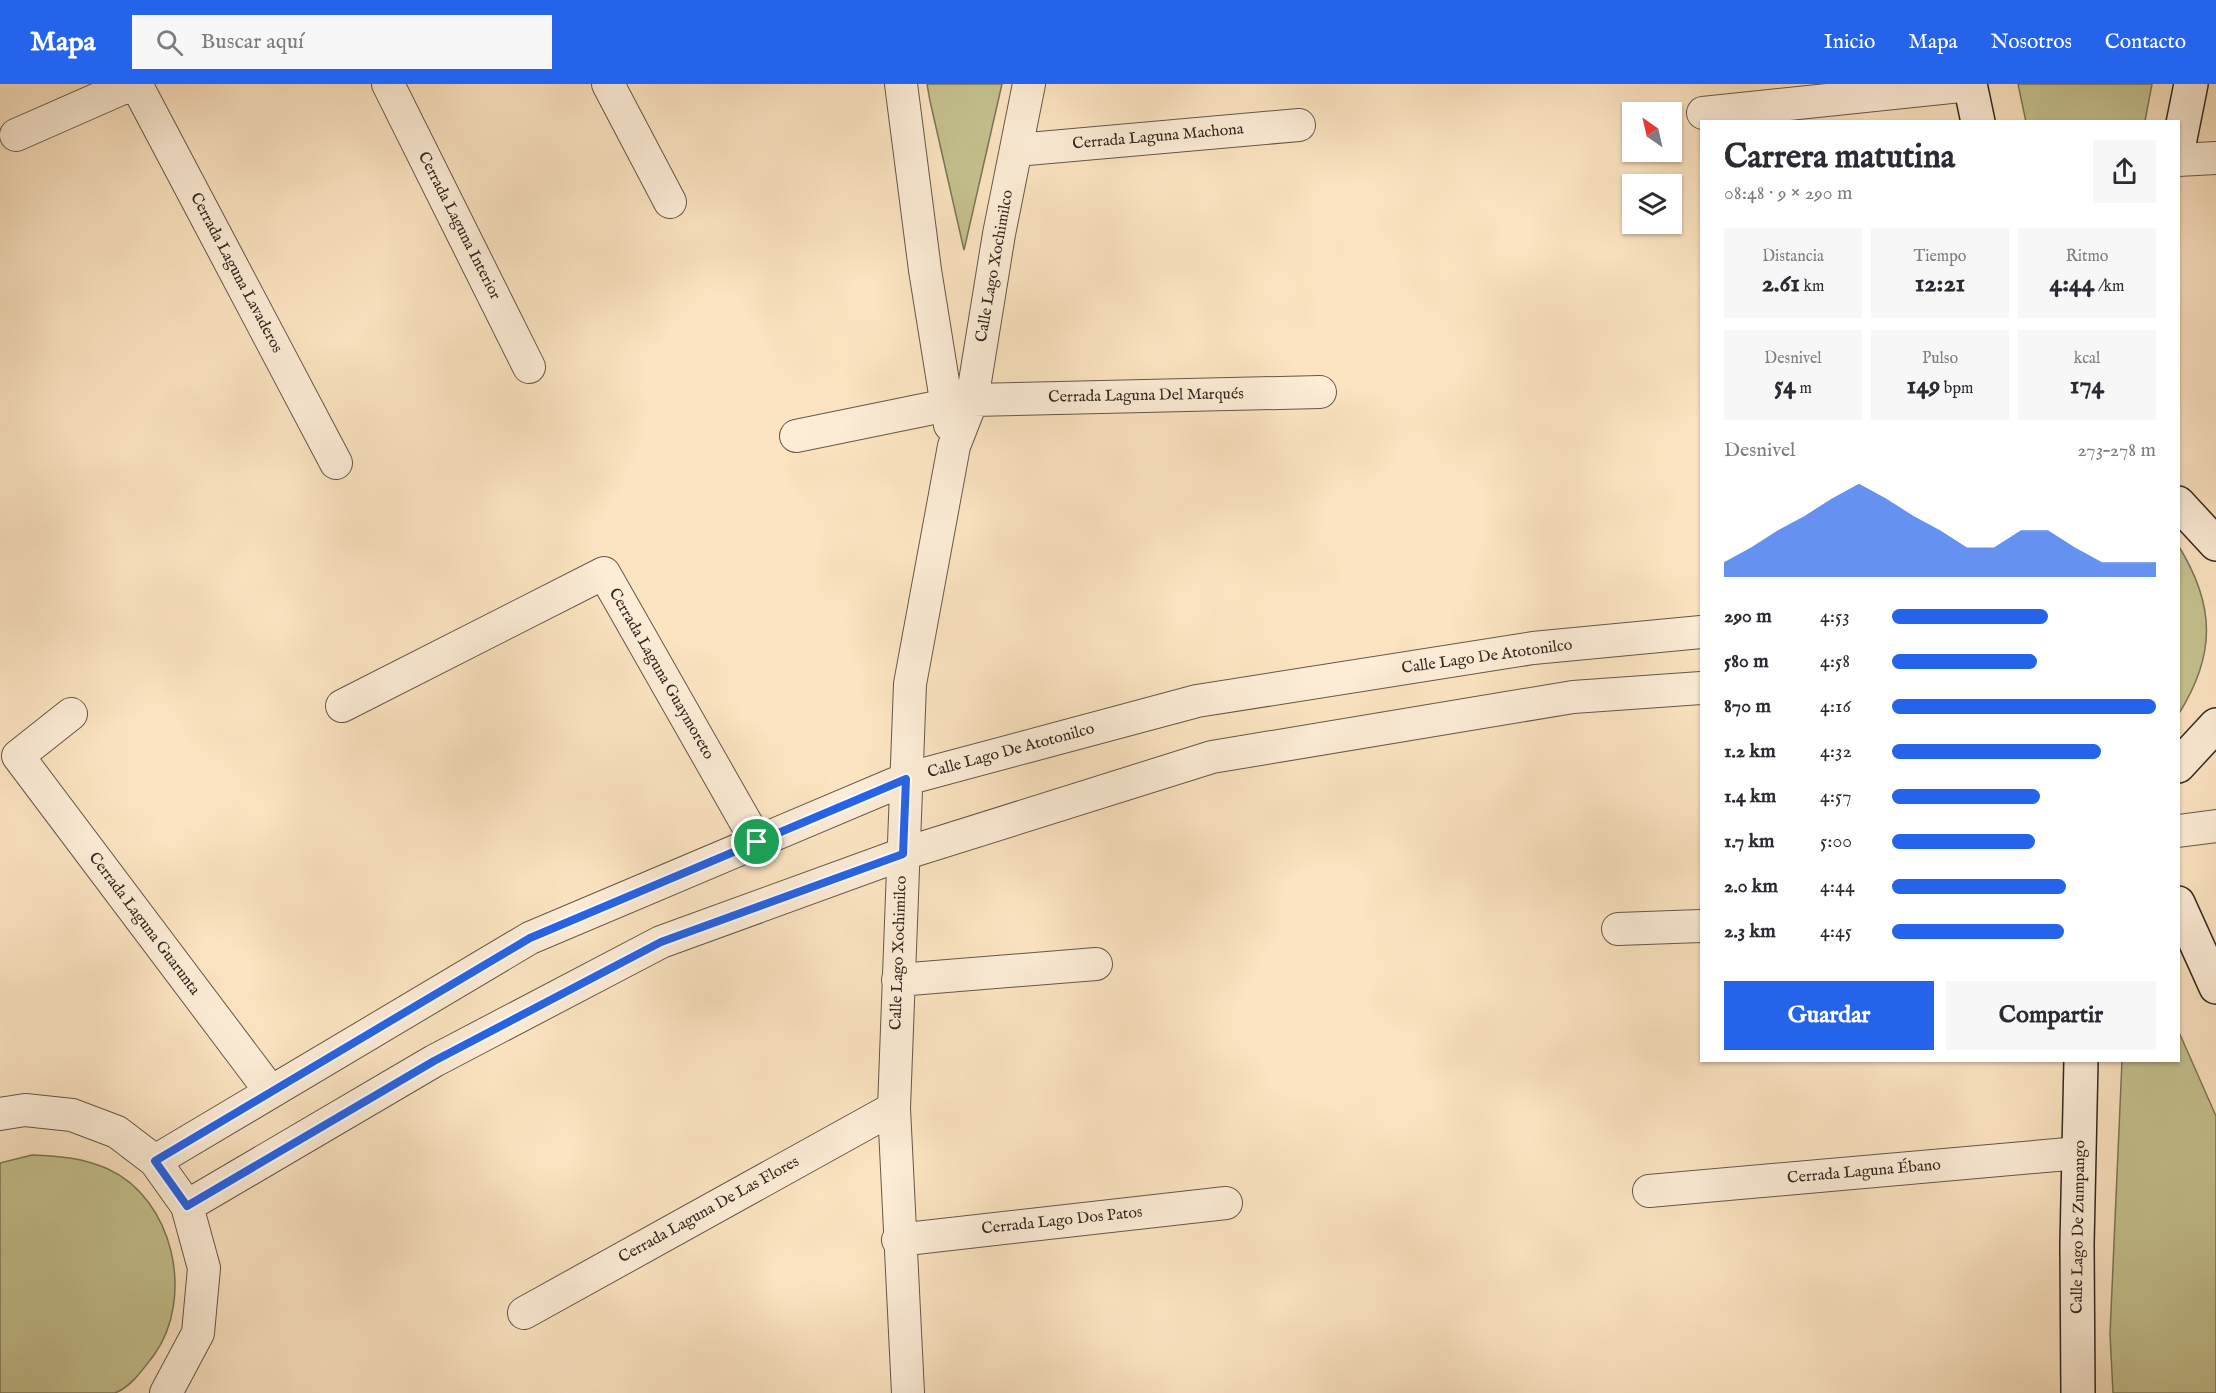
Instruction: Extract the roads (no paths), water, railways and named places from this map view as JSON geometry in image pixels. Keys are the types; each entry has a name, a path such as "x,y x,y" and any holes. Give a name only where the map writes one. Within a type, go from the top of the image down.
{"street":[{"path":"16,135 134,84"},
{"name":"Cerrada Laguna Lavaderos","path":"134,84 336,463"},
{"name":"Cerrada Laguna Interior","path":"388,84 529,367"},
{"path":"608,84 670,202"},
{"path":"902,84 925,270 959,402"},
{"name":"Calle Lago Xochimilco","path":"906,1392 894,1108 910,684 954,446 959,402 1029,84"},
{"path":"2180,139 2191,84"},
{"path":"1703,113 1970,85 1978,120"},
{"name":"Cerrada Laguna Machona","path":"1016,150 1299,125"},
{"path":"2180,160 2216,158"},
{"name":"Cerrada Laguna Del Marqués","path":"796,436 959,402 1320,392"},
{"path":"2180,505 2216,544"},
{"name":"Cerrada Laguna Guaymoreto","path":"342,706 604,573 757,842"},
{"name":"Calle Lago De Atotonilco","path":"155,1161 530,938 906,779 1197,701 1533,648 1700,632"},
{"path":"187,1206 434,1061 661,942 903,854 1212,757 1573,697 1700,688"},
{"name":"Cerrada Laguna Guarunta","path":"72,714 18,756 271,1092"},
{"path":"2180,764 2216,725"},
{"path":"2180,831 2216,826"},
{"path":"2180,907 2216,987"},
{"path":"1618,929 1700,926"},
{"path":"898,980 1096,964"},
{"name":"Calle Lago De Zumpango","path":"2078,1393 2081,1062"},
{"name":"Cerrada Laguna De Las Flores","path":"524,1313 894,1108"},
{"path":"0,1114 25,1110 72,1115 117,1132 155,1161 187,1206 204,1268 198,1333 166,1393"},
{"name":"Cerrada Laguna Ébano","path":"1649,1191 2079,1153"},
{"name":"Cerrada Lago Dos Patos","path":"898,1240 1226,1203"}]}
